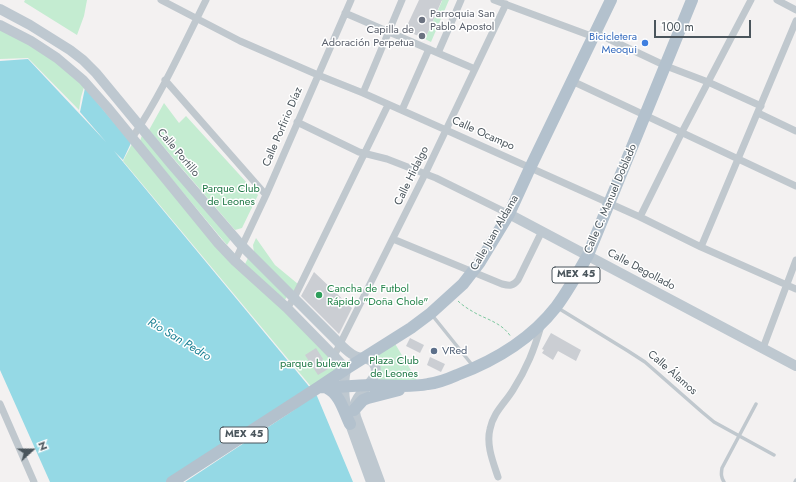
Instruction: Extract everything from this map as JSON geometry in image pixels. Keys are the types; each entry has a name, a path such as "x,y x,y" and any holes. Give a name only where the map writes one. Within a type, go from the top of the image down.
{"main road":[{"name":"Calle Juan Aldama","path":"321,388 346,369 431,313 452,295 473,272 509,214 611,0"},
{"name":"Calle C. Manuel Doblado","path":"321,388 367,385 416,386 445,380 475,368 502,354 532,332 542,322 556,307 588,256 692,0"},
{"path":"346,369 367,385"},
{"path":"354,410 363,400 368,398 416,386"},
{"path":"321,388 335,393 350,424"},
{"name":"MEX 45","path":"172,482 321,388"}],"street":[{"name":"Calle Ocampo","path":"161,0 240,41 402,110 796,290"},
{"path":"132,138 166,80 206,0"},
{"name":"Calle Porfirio Díaz","path":"235,262 266,195 351,0"},
{"path":"363,93 402,0"},
{"path":"438,53 461,0"},
{"path":"494,0 595,35 666,66 708,82 796,132"},
{"path":"640,218 682,132 751,0"},
{"path":"777,0 796,10"},
{"name":"Calle Hidalgo","path":"334,356 425,174 506,4"},
{"name":"Calle Portillo","path":"0,9 30,24 83,60 242,246 340,344 354,355 372,362 376,368 376,374 367,385"},
{"path":"345,13 475,69"},
{"path":"701,247 796,21"},
{"path":"0,25 57,58 83,80 235,262 287,308 346,369 343,386 347,415 371,482"},
{"path":"402,110 429,49"},
{"path":"166,80 266,195"},
{"path":"572,81 796,186"},
{"path":"287,308 294,298 388,105"},
{"name":"Calle Degollado","path":"297,122 354,150 364,154 378,156 447,183 542,231 796,366"},
{"path":"393,239 508,286 516,283 518,280 542,231"},
{"path":"763,348 796,260"},
{"path":"498,477 492,459 489,441 490,430 494,417 512,392 530,360 542,322"},
{"path":"367,385 356,400 354,410 380,482"},
{"path":"0,404 34,482"}],"lane":[{"name":"Calle Álamos","path":"556,307 645,362 714,422 774,455"},
{"path":"431,313 475,368"},
{"path":"723,480 721,474 722,468 756,404"}],"path":[{"path":"452,295 462,305 503,328 515,344"}],"green space":[{"path":"25,0 87,0 84,16 77,35 24,2"},
{"path":"440,0 449,0 431,42 425,39 442,1"},
{"path":"0,28 35,46 85,84 79,110 28,58 0,59"},
{"name":"Parque Club de Leones","path":"164,103 179,123 186,116 258,195 242,228 235,230 149,130"},
{"path":"142,135 231,239 227,245 140,141"},
{"name":"parque bulevar","path":"133,142 164,179 335,361 338,369 313,389 123,161"},
{"path":"256,238 275,265 298,284 294,292 254,253 253,245"},
{"path":"248,258 287,296 285,300 245,264"},
{"name":"Plaza Club de Leones","path":"394,342 418,382 378,380 380,368 374,358"}],"water":[{"name":"Rio San Pedro","path":"28,59 106,142 80,112 85,88 131,143 123,160 114,151 317,396 353,482 185,482 297,408 177,482 50,482 0,370 0,61"}],"building":[{"name":"Parroquia San Pablo Apostol","path":"419,0 442,0 425,39 405,30"},
{"path":"314,272 352,308 339,334 301,296"},
{"path":"551,333 581,350 576,361 558,351 553,360 542,353 544,350 542,349"},
{"path":"410,338 424,345 420,353 406,346"},
{"path":"316,348 328,369 318,375 305,355"},
{"path":"430,357 445,364 441,372 427,365"}],"place":[{"name":"Parroquia San Pablo Apostol","path":"422,20"},
{"name":"Capilla de Adoración Perpetua","path":"422,36"},
{"name":"Bicicletera Meoqui","path":"645,43"},
{"name":"Cancha de Futbol Rápido \"Doña Chole\"","path":"319,295"},
{"name":"VRed","path":"434,351"}]}
